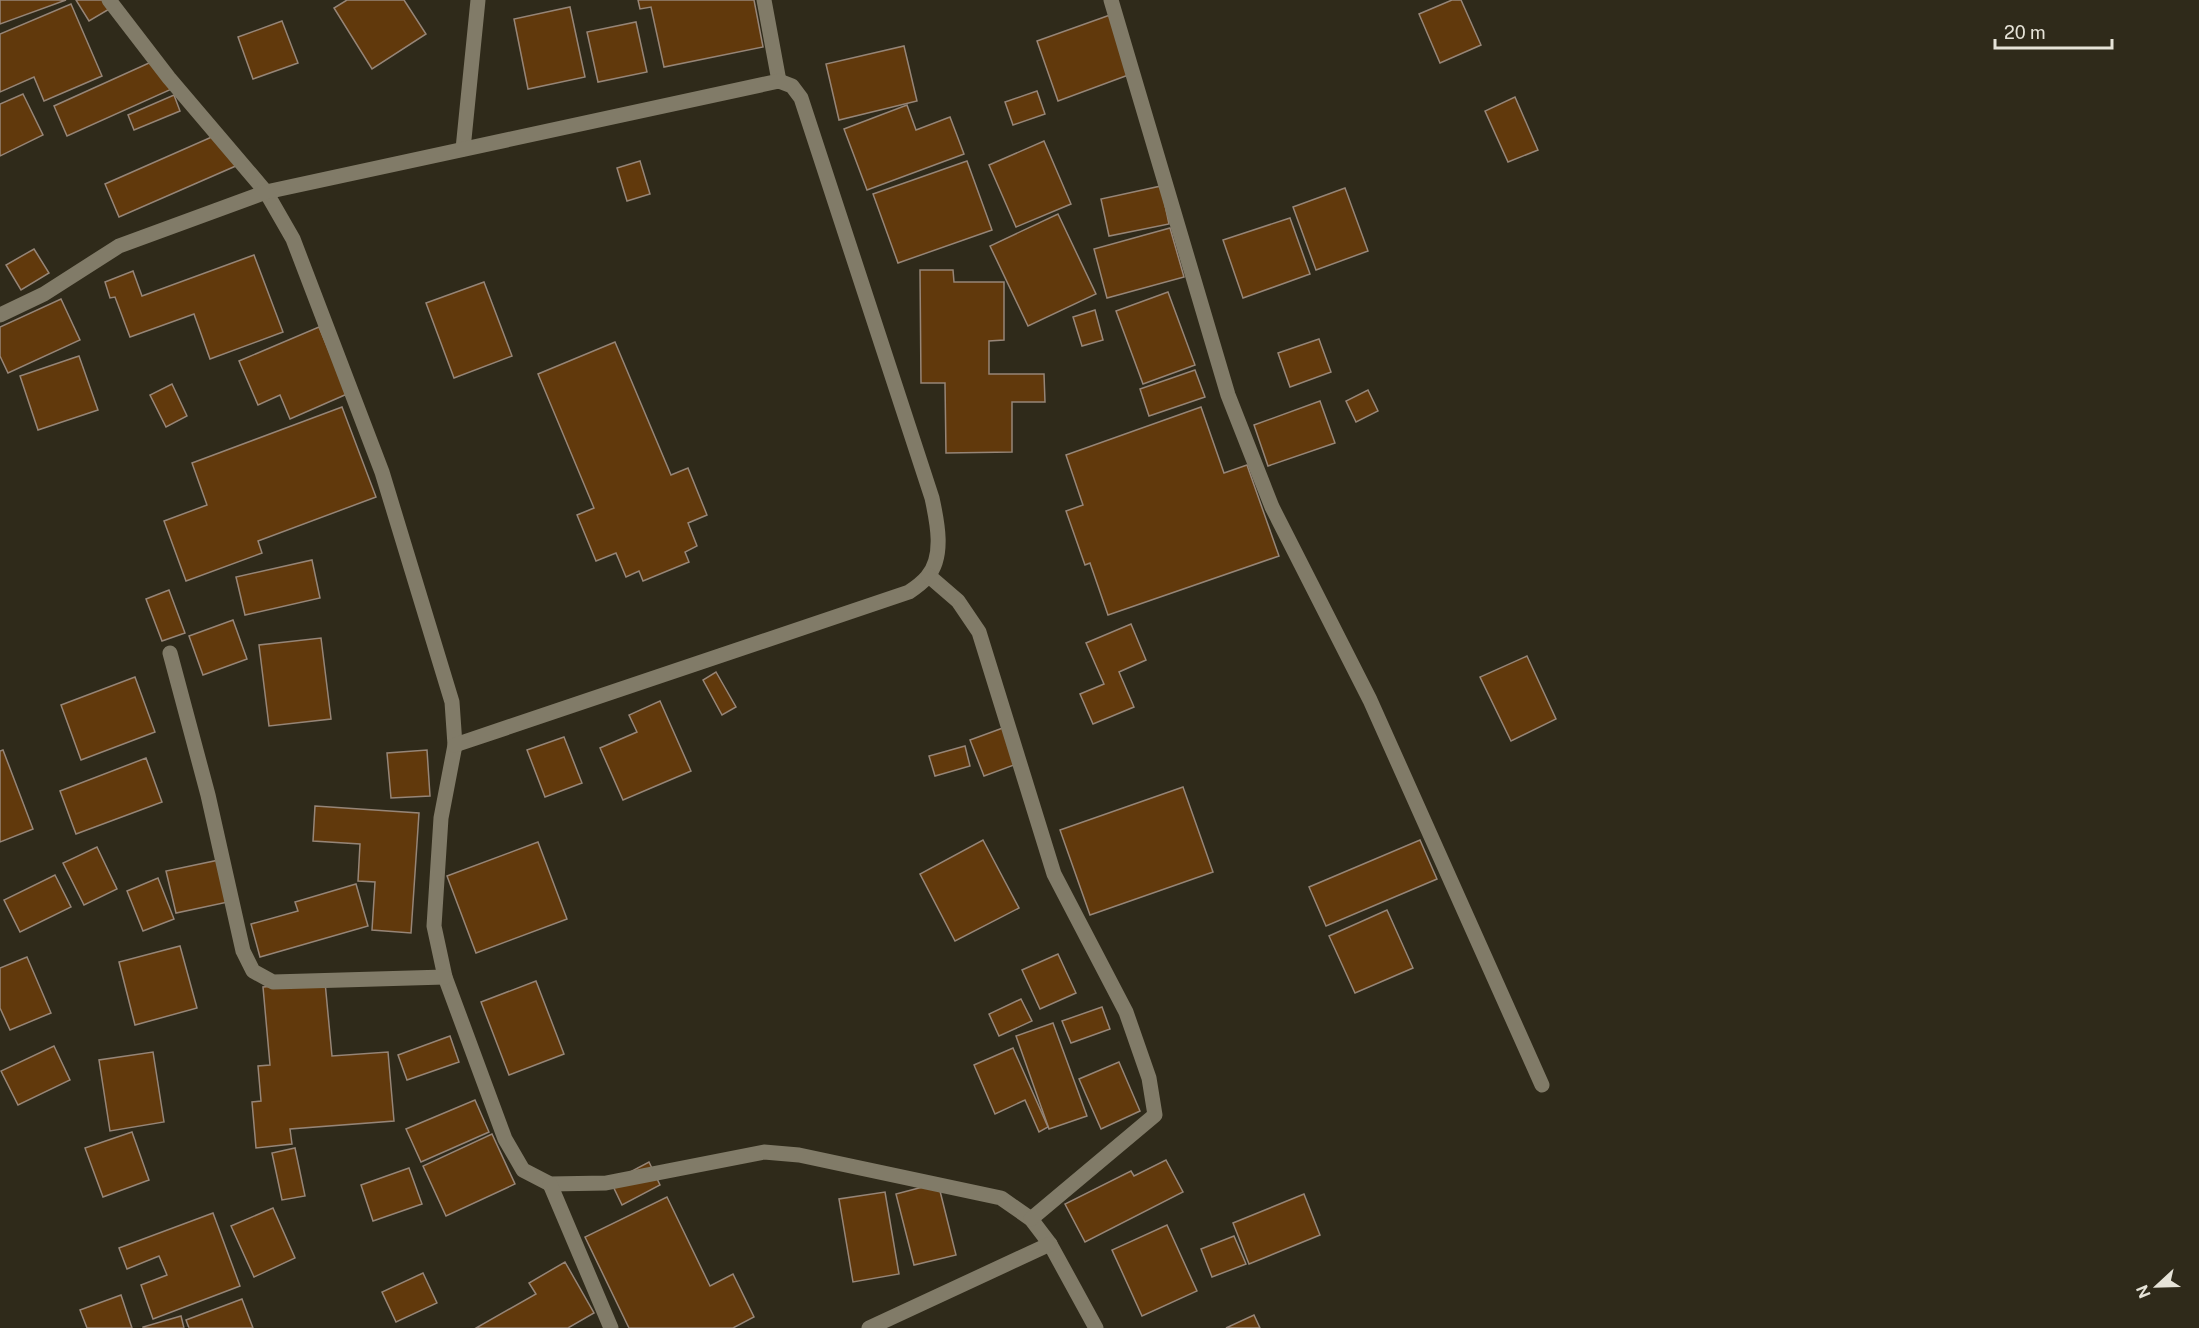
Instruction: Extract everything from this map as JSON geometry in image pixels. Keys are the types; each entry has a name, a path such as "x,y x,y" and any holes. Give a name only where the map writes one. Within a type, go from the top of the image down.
{"street":[{"path":"109,0 169,78 266,192 293,238 382,472 452,702 455,744 441,818 435,877 434,926 445,977 505,1139 523,1170 550,1184 606,1183 764,1152 787,1154 1001,1198 1031,1219 1050,1244 1096,1328"},
{"path":"463,149 477,0"},
{"path":"764,0 779,81"},
{"path":"1111,0 1228,394 1272,507 1370,700 1542,1085"},
{"path":"0,315 44,294 119,246 266,192 779,81 792,86 801,98 932,498 939,528 936,558 929,576 909,592 455,744"},
{"path":"929,576 958,601 979,632 1054,874 1126,1012 1149,1078 1155,1115 1031,1219"},
{"path":"170,653 208,795 243,951 254,971 273,982 297,983 445,977"},
{"path":"550,1184 611,1328"},
{"path":"869,1328 1050,1244"}],"building":[{"path":"0,0 66,0 0,24"},
{"path":"76,0 106,0 111,8 89,21"},
{"path":"347,0 404,0 426,34 372,69 334,8"},
{"path":"638,0 754,0 763,47 664,67 651,7 640,9"},
{"path":"1452,0 1461,0 1481,45 1440,63 1419,14"},
{"path":"71,4 102,76 44,101 34,77 0,92 0,34"},
{"path":"570,7 585,77 528,89 514,19"},
{"path":"1110,15 1131,74 1058,101 1037,41"},
{"path":"282,21 298,63 253,79 238,37"},
{"path":"636,22 647,72 598,82 587,32"},
{"path":"904,46 917,101 839,120 826,64"},
{"path":"160,58 174,88 67,136 54,106"},
{"path":"1037,91 1045,114 1013,125 1005,102"},
{"path":"23,94 43,135 0,156 0,104"},
{"path":"174,95 180,111 134,130 128,115"},
{"path":"1515,97 1538,150 1508,162 1485,111"},
{"path":"907,105 916,130 950,117 964,154 867,190 844,129"},
{"path":"223,132 238,165 119,217 105,184"},
{"path":"1044,141 1071,204 1016,227 989,165"},
{"path":"640,161 650,194 627,201 617,168"},
{"path":"967,161 992,230 898,263 873,194"},
{"path":"1161,186 1169,224 1109,236 1101,199"},
{"path":"1345,188 1368,251 1316,270 1293,207"},
{"path":"1058,214 1096,294 1028,326 990,246"},
{"path":"1290,218 1310,274 1243,298 1223,240"},
{"path":"1170,228 1184,277 1107,298 1094,249"},
{"path":"34,249 49,273 21,290 6,265"},
{"path":"254,255 283,332 210,359 194,314 130,337 115,297 110,298 105,282 133,271 142,296"},
{"path":"920,270 953,270 954,282 1004,282 1004,340 989,341 989,374 1044,374 1045,402 1012,402 1012,452 946,453 945,383 921,383"},
{"path":"484,282 512,356 454,378 426,303"},
{"path":"1168,292 1195,365 1143,384 1116,311"},
{"path":"61,299 80,340 8,373 0,356 0,327"},
{"path":"1095,310 1103,340 1082,346 1073,317"},
{"path":"319,327 347,394 290,419 280,395 258,405 239,361"},
{"path":"1319,339 1331,372 1290,387 1278,353"},
{"path":"615,342 671,475 688,468 707,515 688,523 697,546 685,552 689,562 643,581 639,571 626,577 616,553 596,561 577,515 594,508 538,374"},
{"path":"79,356 98,410 38,430 20,376"},
{"path":"1195,370 1205,397 1149,416 1140,389"},
{"path":"172,384 187,416 166,427 150,395"},
{"path":"1368,390 1378,411 1356,422 1346,401"},
{"path":"1320,401 1335,443 1268,466 1254,425"},
{"path":"342,407 376,497 258,541 262,553 186,581 164,521 207,505 192,463"},
{"path":"1201,407 1224,473 1247,465 1279,556 1108,615 1090,563 1085,565 1066,511 1083,505 1066,455"},
{"path":"312,560 320,598 245,615 236,577"},
{"path":"169,590 185,633 162,641 146,599"},
{"path":"233,620 247,659 203,675 189,636"},
{"path":"1131,624 1146,660 1119,672 1134,707 1093,724 1080,694 1104,684 1086,643"},
{"path":"321,638 331,719 269,726 259,645"},
{"path":"1527,656 1556,719 1511,741 1480,677"},
{"path":"716,672 736,707 722,715 703,680"},
{"path":"135,677 155,732 81,760 61,705"},
{"path":"660,701 691,771 623,800 600,748 637,732 629,715"},
{"path":"1011,725 1025,761 984,776 970,740"},
{"path":"564,737 582,783 545,797 527,750"},
{"path":"965,746 970,766 935,776 929,756"},
{"path":"3,750 33,829 0,842 0,751"},
{"path":"427,750 430,796 391,798 387,753"},
{"path":"146,758 162,802 76,834 60,791"},
{"path":"1183,787 1213,872 1090,915 1060,830"},
{"path":"315,806 419,813 411,933 372,930 375,882 358,881 360,844 313,841"},
{"path":"983,840 1019,908 955,941 920,874"},
{"path":"1420,840 1437,879 1326,926 1309,887"},
{"path":"538,842 567,919 476,953 447,876"},
{"path":"97,847 117,889 84,905 63,863"},
{"path":"219,860 228,902 176,913 166,871"},
{"path":"55,875 71,907 20,932 4,900"},
{"path":"158,878 174,919 143,931 127,891"},
{"path":"356,884 368,926 260,957 251,924 298,911 295,902"},
{"path":"1387,910 1413,968 1355,993 1329,936"},
{"path":"180,946 197,1008 135,1025 119,962"},
{"path":"1058,954 1076,993 1040,1009 1022,970"},
{"path":"27,957 51,1013 10,1030 0,1008 0,968"},
{"path":"536,981 564,1054 509,1075 481,1002"},
{"path":"325,982 332,1056 388,1052 394,1121 290,1129 292,1144 256,1148 252,1102 261,1101 258,1066 270,1065 263,987"},
{"path":"1021,999 1032,1021 999,1036 989,1014"},
{"path":"1102,1007 1110,1029 1071,1043 1062,1021"},
{"path":"1053,1023 1087,1116 1049,1129 1016,1036"},
{"path":"450,1036 459,1062 407,1080 398,1055"},
{"path":"54,1046 70,1080 18,1105 1,1071"},
{"path":"1013,1048 1048,1127 1039,1132 1025,1100 995,1114 974,1065"},
{"path":"153,1052 164,1122 110,1131 99,1060"},
{"path":"1119,1062 1140,1111 1101,1129 1079,1079"},
{"path":"475,1100 489,1132 421,1162 406,1129"},
{"path":"132,1132 149,1180 103,1197 85,1148"},
{"path":"492,1134 515,1184 446,1216 423,1166"},
{"path":"295,1148 305,1196 282,1200 272,1153"},
{"path":"1166,1160 1183,1192 1085,1242 1065,1204 1131,1171 1134,1176"},
{"path":"649,1162 660,1185 622,1205 611,1182"},
{"path":"409,1168 422,1204 373,1221 361,1185"},
{"path":"938,1183 956,1255 914,1265 896,1194"},
{"path":"885,1192 899,1274 853,1282 839,1199"},
{"path":"1304,1194 1320,1235 1249,1264 1233,1223"},
{"path":"667,1197 710,1286 733,1274 754,1317 733,1328 629,1328 585,1237"},
{"path":"273,1208 295,1258 254,1277 231,1226"},
{"path":"213,1213 240,1286 153,1319 141,1285 167,1275 159,1256 127,1269 119,1248"},
{"path":"1167,1225 1197,1291 1142,1316 1112,1250"},
{"path":"1234,1236 1246,1264 1212,1277 1201,1249"},
{"path":"565,1262 594,1313 568,1328 476,1328 536,1294 529,1283"},
{"path":"423,1273 437,1303 396,1322 382,1292"},
{"path":"121,1295 132,1328 87,1328 80,1310"},
{"path":"242,1299 253,1328 189,1328 186,1320"},
{"path":"1254,1315 1260,1328 1226,1328"},
{"path":"181,1316 184,1328 143,1328 143,1327"}]}
